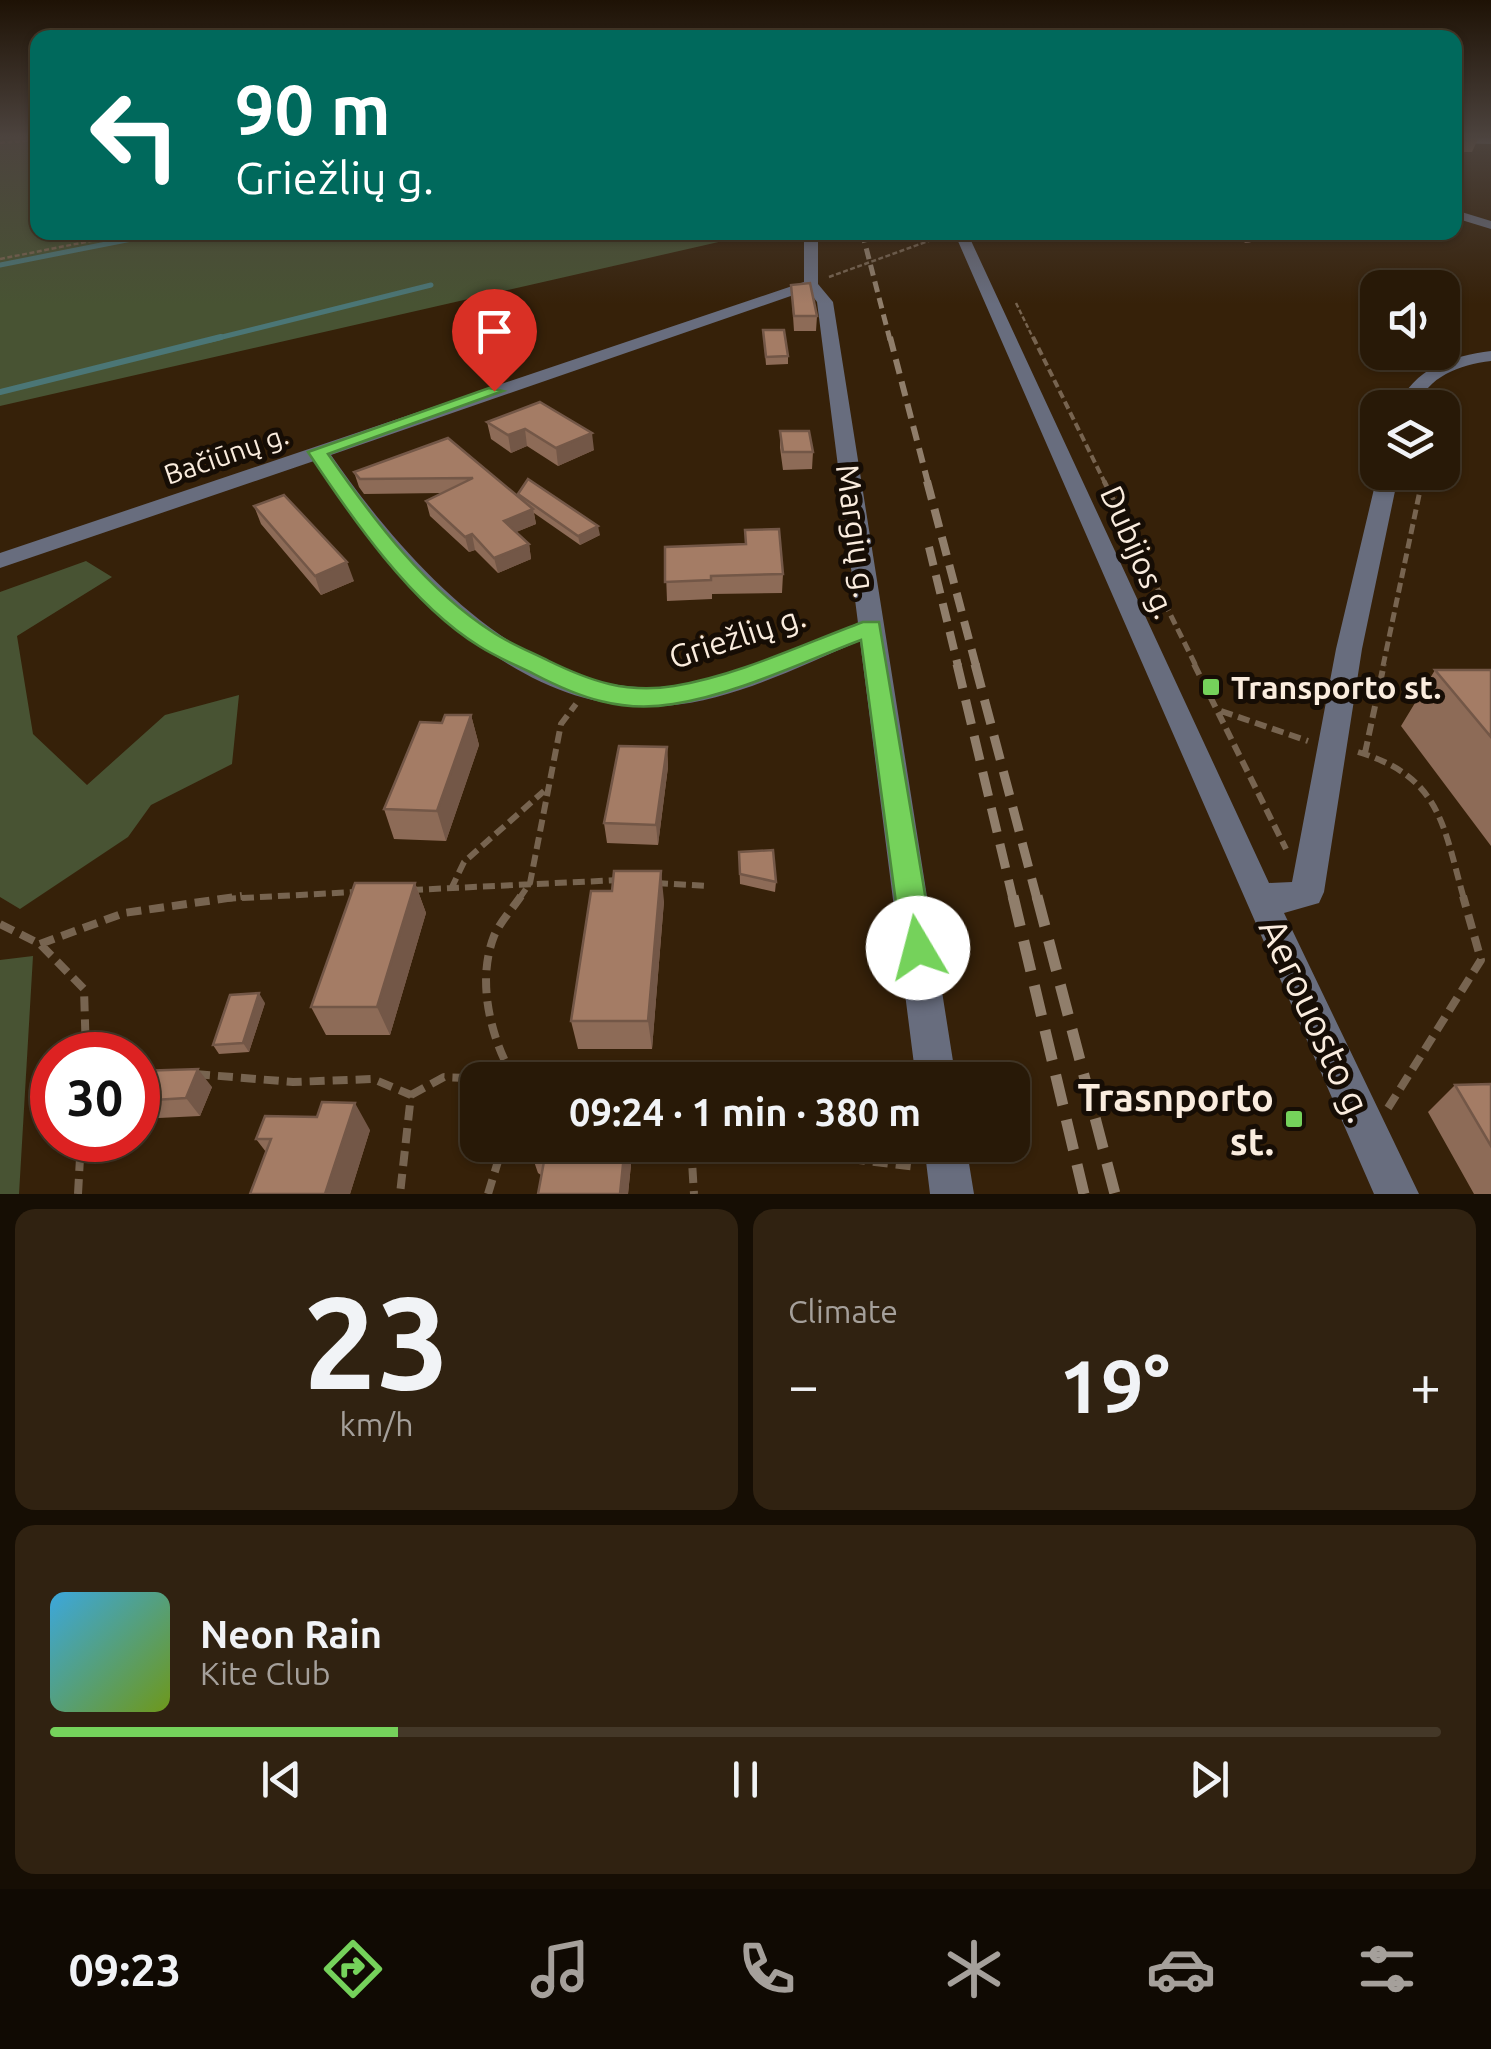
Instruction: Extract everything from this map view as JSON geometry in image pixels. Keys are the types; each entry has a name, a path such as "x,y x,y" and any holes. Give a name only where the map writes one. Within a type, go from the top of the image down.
{"street":[{"path":"1462,216 1491,225"},
{"name":"Margių g.","path":"811,240 812,284 825,302 933,1062"},
{"name":"Dubijos g.","path":"963,240 1259,898"},
{"name":"Bačiūnų g.","path":"0,561 812,284"},
{"path":"1415,390 1436,372 1491,356"},
{"name":"Griežlių g.","path":"318,452 365,522 449,611 486,640 587,690 622,697 672,696 734,680 871,627"},
{"name":"Aerouosto g.","path":"1384,490 1331,749 1307,892 1290,898 1259,898 1398,1194"}],"path":[{"path":"0,259 96,240"},
{"path":"812,284 929,240"},
{"path":"1010,289 1307,892"},
{"path":"1365,754 1420,490"},
{"path":"503,1062 486,992 494,936 530,883 546,788 562,724 587,690"},
{"path":"1220,711 1331,749 1392,762 1438,806 1482,960 1370,1136"},
{"path":"452,889 464,862 546,788"},
{"path":"397,891 605,879 706,886"},
{"path":"40,944 124,913 251,895 360,892"},
{"path":"0,924 40,944 84,989 85,1032"},
{"path":"178,1072 294,1082 374,1079 411,1095"},
{"path":"411,1095 444,1077 460,1078"},
{"path":"400,1194 411,1095"},
{"path":"78,1194 80,1162"},
{"path":"488,1194 498,1162"},
{"path":"692,1162 694,1194"},
{"path":"881,1162 949,1170"}],"green space":[{"path":"0,193 30,193 30,240 727,240 0,406"},
{"path":"86,561 112,577 17,636 33,734 87,785 165,715 239,695 232,764 151,805 128,837 20,909 0,897 0,592"},
{"path":"33,956 19,1194 0,1194 0,960"}],"building":[{"path":"810,283 817,316 794,316 791,285"},
{"path":"763,330 784,330 788,356 766,357"},
{"path":"540,402 592,433 556,448 525,429 508,435 487,422"},
{"path":"780,431 809,431 813,452 783,452"},
{"path":"448,438 533,509 504,521 529,544 494,558 472,534 465,537 426,501 473,478 360,479 354,472"},
{"path":"528,479 598,526 578,536 518,494"},
{"path":"284,495 347,562 315,576 254,506"},
{"path":"779,529 783,574 665,582 665,547 746,544 745,530"},
{"path":"1435,670 1491,670 1491,737"},
{"path":"445,715 471,715 437,811 384,809 420,722 442,723"},
{"path":"619,746 667,747 656,825 604,823"},
{"path":"773,850 776,882 740,874 739,852"},
{"path":"614,871 661,871 648,1021 571,1021 591,891 612,891"},
{"path":"355,883 415,883 377,1007 311,1007"},
{"path":"259,993 243,1043 213,1045 230,995"},
{"path":"198,1069 186,1098 160,1100 160,1070"},
{"path":"1491,1084 1491,1146 1455,1085"},
{"path":"322,1102 355,1103 325,1194 250,1194 271,1139 256,1139 265,1116 317,1117"},
{"path":"544,1162 623,1162 620,1194 538,1194"}],"waterway":[{"path":"0,265 127,240"},
{"path":"210,340 431,285"},
{"path":"0,392 221,337"}],"railway":[{"path":"864,240 890,340"},
{"path":"890,337 928,483"},
{"path":"927,481 976,666"},
{"path":"929,547 958,666"},
{"path":"957,664 1013,899"},
{"path":"975,664 1037,899"},
{"path":"1013,896 1084,1194"},
{"path":"1037,896 1115,1194"}],"place":[{"name":"Transporto st.","path":"1211,687"},
{"name":"Trasnporto st.","path":"1294,1119"}],"route":[{"path":"494,391 318,452 365,522 449,611 486,640 587,690 622,697 672,696 734,680 871,627 918,948"}]}
